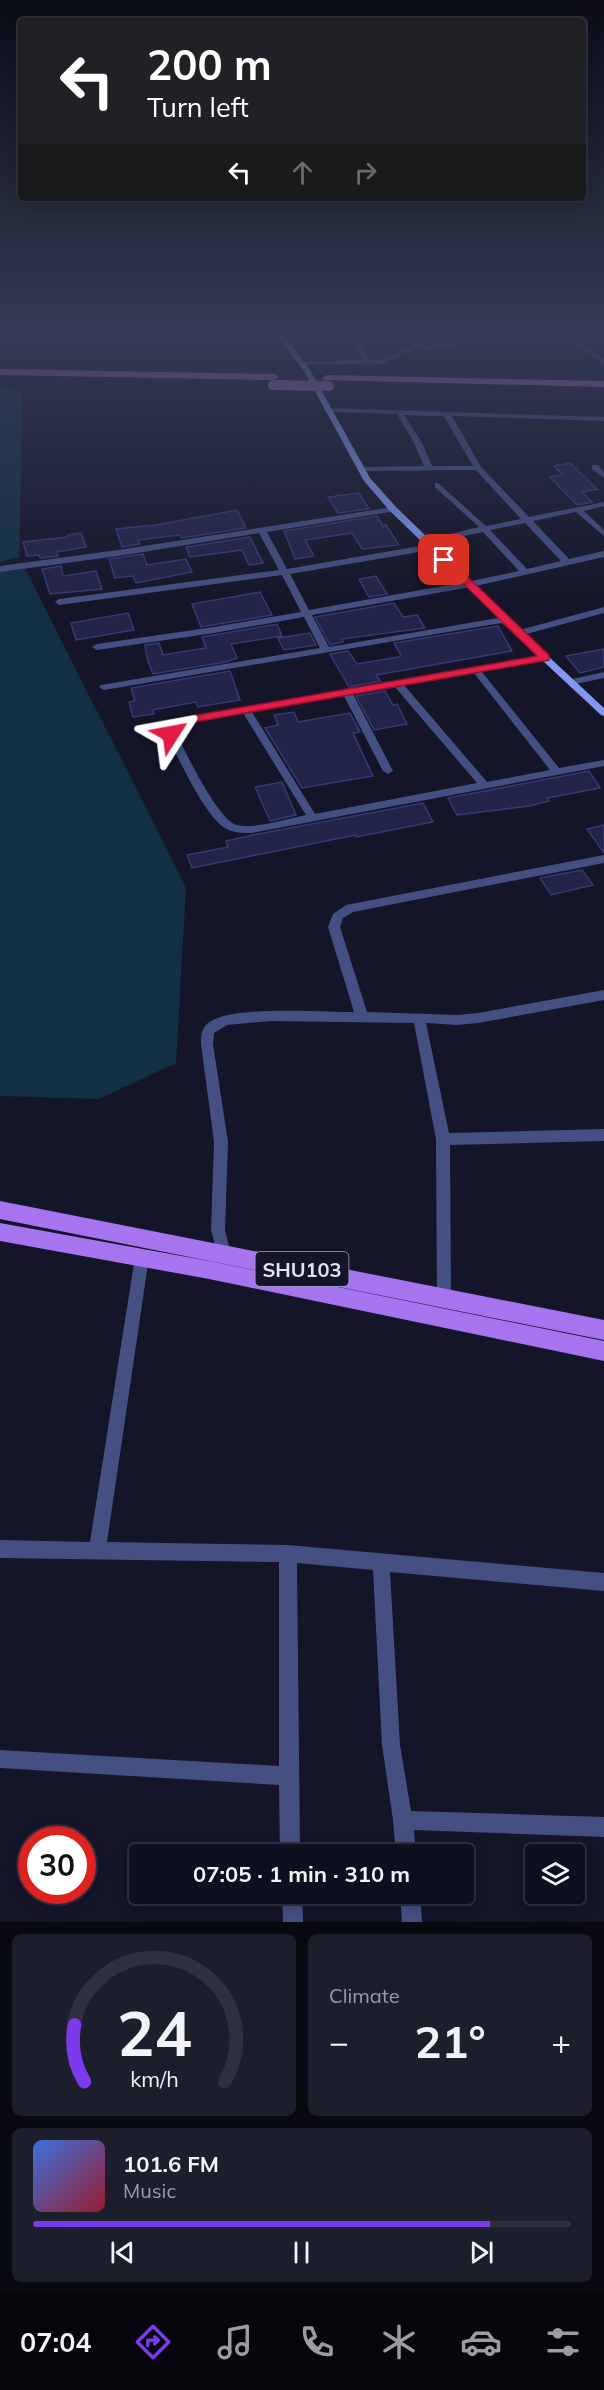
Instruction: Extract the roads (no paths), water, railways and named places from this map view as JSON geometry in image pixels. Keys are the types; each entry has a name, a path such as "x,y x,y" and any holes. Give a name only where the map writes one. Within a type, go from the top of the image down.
{"main road":[{"path":"336,424 367,479 393,509 471,584 504,620 604,713"},
{"name":"SHU103","path":"0,1210 604,1330"},
{"name":"SHU103","path":"0,1232 142,1257 604,1350"}],"street":[{"path":"406,424 417,441 429,469"},
{"path":"453,424 478,468 566,561"},
{"path":"595,467 604,476"},
{"path":"362,469 478,468"},
{"path":"438,485 485,529 524,571"},
{"path":"59,602 285,572 428,544 485,529 604,504"},
{"path":"0,569 125,552 393,509"},
{"path":"577,509 604,534"},
{"path":"262,530 326,650"},
{"path":"97,647 214,630 471,584 604,554"},
{"path":"519,633 604,610"},
{"path":"105,687 504,620"},
{"path":"545,658 186,720 172,727 171,734 217,815 229,826 239,829 604,763"},
{"path":"476,670 557,772"},
{"path":"571,682 604,675"},
{"path":"397,683 484,785"},
{"path":"346,692 388,771"},
{"path":"246,710 312,817"},
{"path":"362,1017 334,927 336,918 342,913 350,908 604,859"},
{"path":"224,1254 218,1230 221,1142 207,1044 208,1032 225,1020 271,1016 457,1020 604,995"},
{"path":"419,1018 443,1139 444,1297"},
{"path":"443,1139 604,1135"},
{"path":"97,1550 142,1257"},
{"path":"0,1549 288,1554 604,1582"},
{"path":"288,1554 290,1844"},
{"path":"381,1563 391,1745 405,1844"},
{"path":"0,1759 288,1776"},
{"path":"403,1820 604,1827"},
{"path":"292,1904 293,1922"},
{"path":"411,1904 412,1922"}],"water":[{"path":"0,424 22,424 19,557 0,562"},
{"path":"25,569 186,887 176,1063 99,1099 0,1096 0,572"}]}
